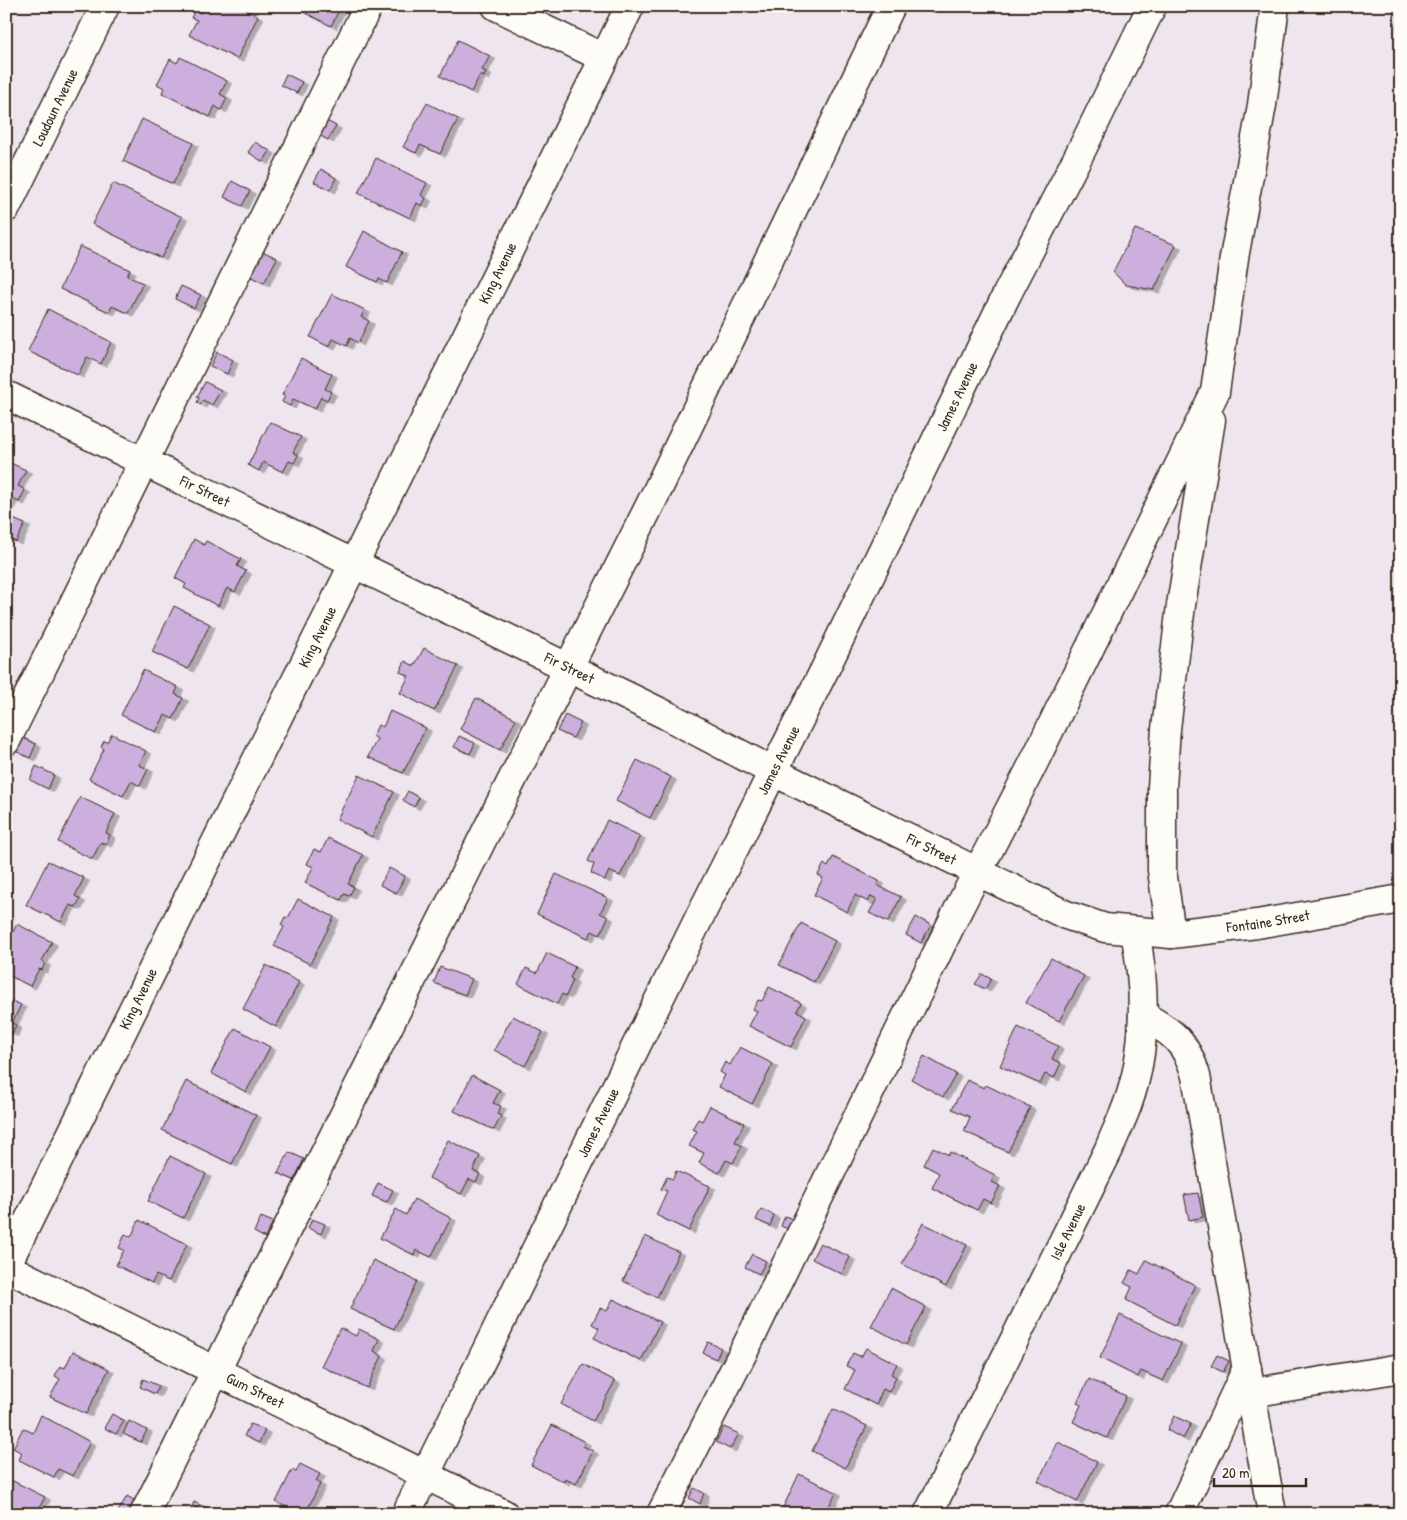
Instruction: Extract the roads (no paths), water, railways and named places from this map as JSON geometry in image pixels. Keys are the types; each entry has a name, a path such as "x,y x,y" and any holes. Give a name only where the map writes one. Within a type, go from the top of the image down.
{"street":[{"name":"Loudoun Avenue","path":"6,208 105,6"},
{"path":"6,741 368,6"},
{"path":"496,6 604,58"},
{"name":"King Avenue","path":"6,1266 630,6"},
{"path":"144,1514 658,489 891,6"},
{"name":"James Avenue","path":"406,1514 692,932 774,772 1007,294 1083,147 1152,6"},
{"path":"1171,934 1162,870 1162,787 1166,729 1181,605 1234,258 1262,105 1275,6"},
{"path":"661,1514 754,1331 1215,392"},
{"name":"Fir Street","path":"6,395 666,716 774,772 1066,915 1104,928 1135,932"},
{"name":"Fontaine Street","path":"1135,932 1171,934 1257,924 1401,899"},
{"name":"Isle Avenue","path":"928,1514 1109,1148 1128,1102 1139,1057 1143,1016 1139,954 1135,932"},
{"path":"1143,1016 1162,1025 1176,1036 1191,1056 1272,1514"},
{"name":"Gum Street","path":"6,1266 504,1514"},
{"path":"1249,1381 1401,1368"},
{"path":"1179,1514 1249,1381"}]}
